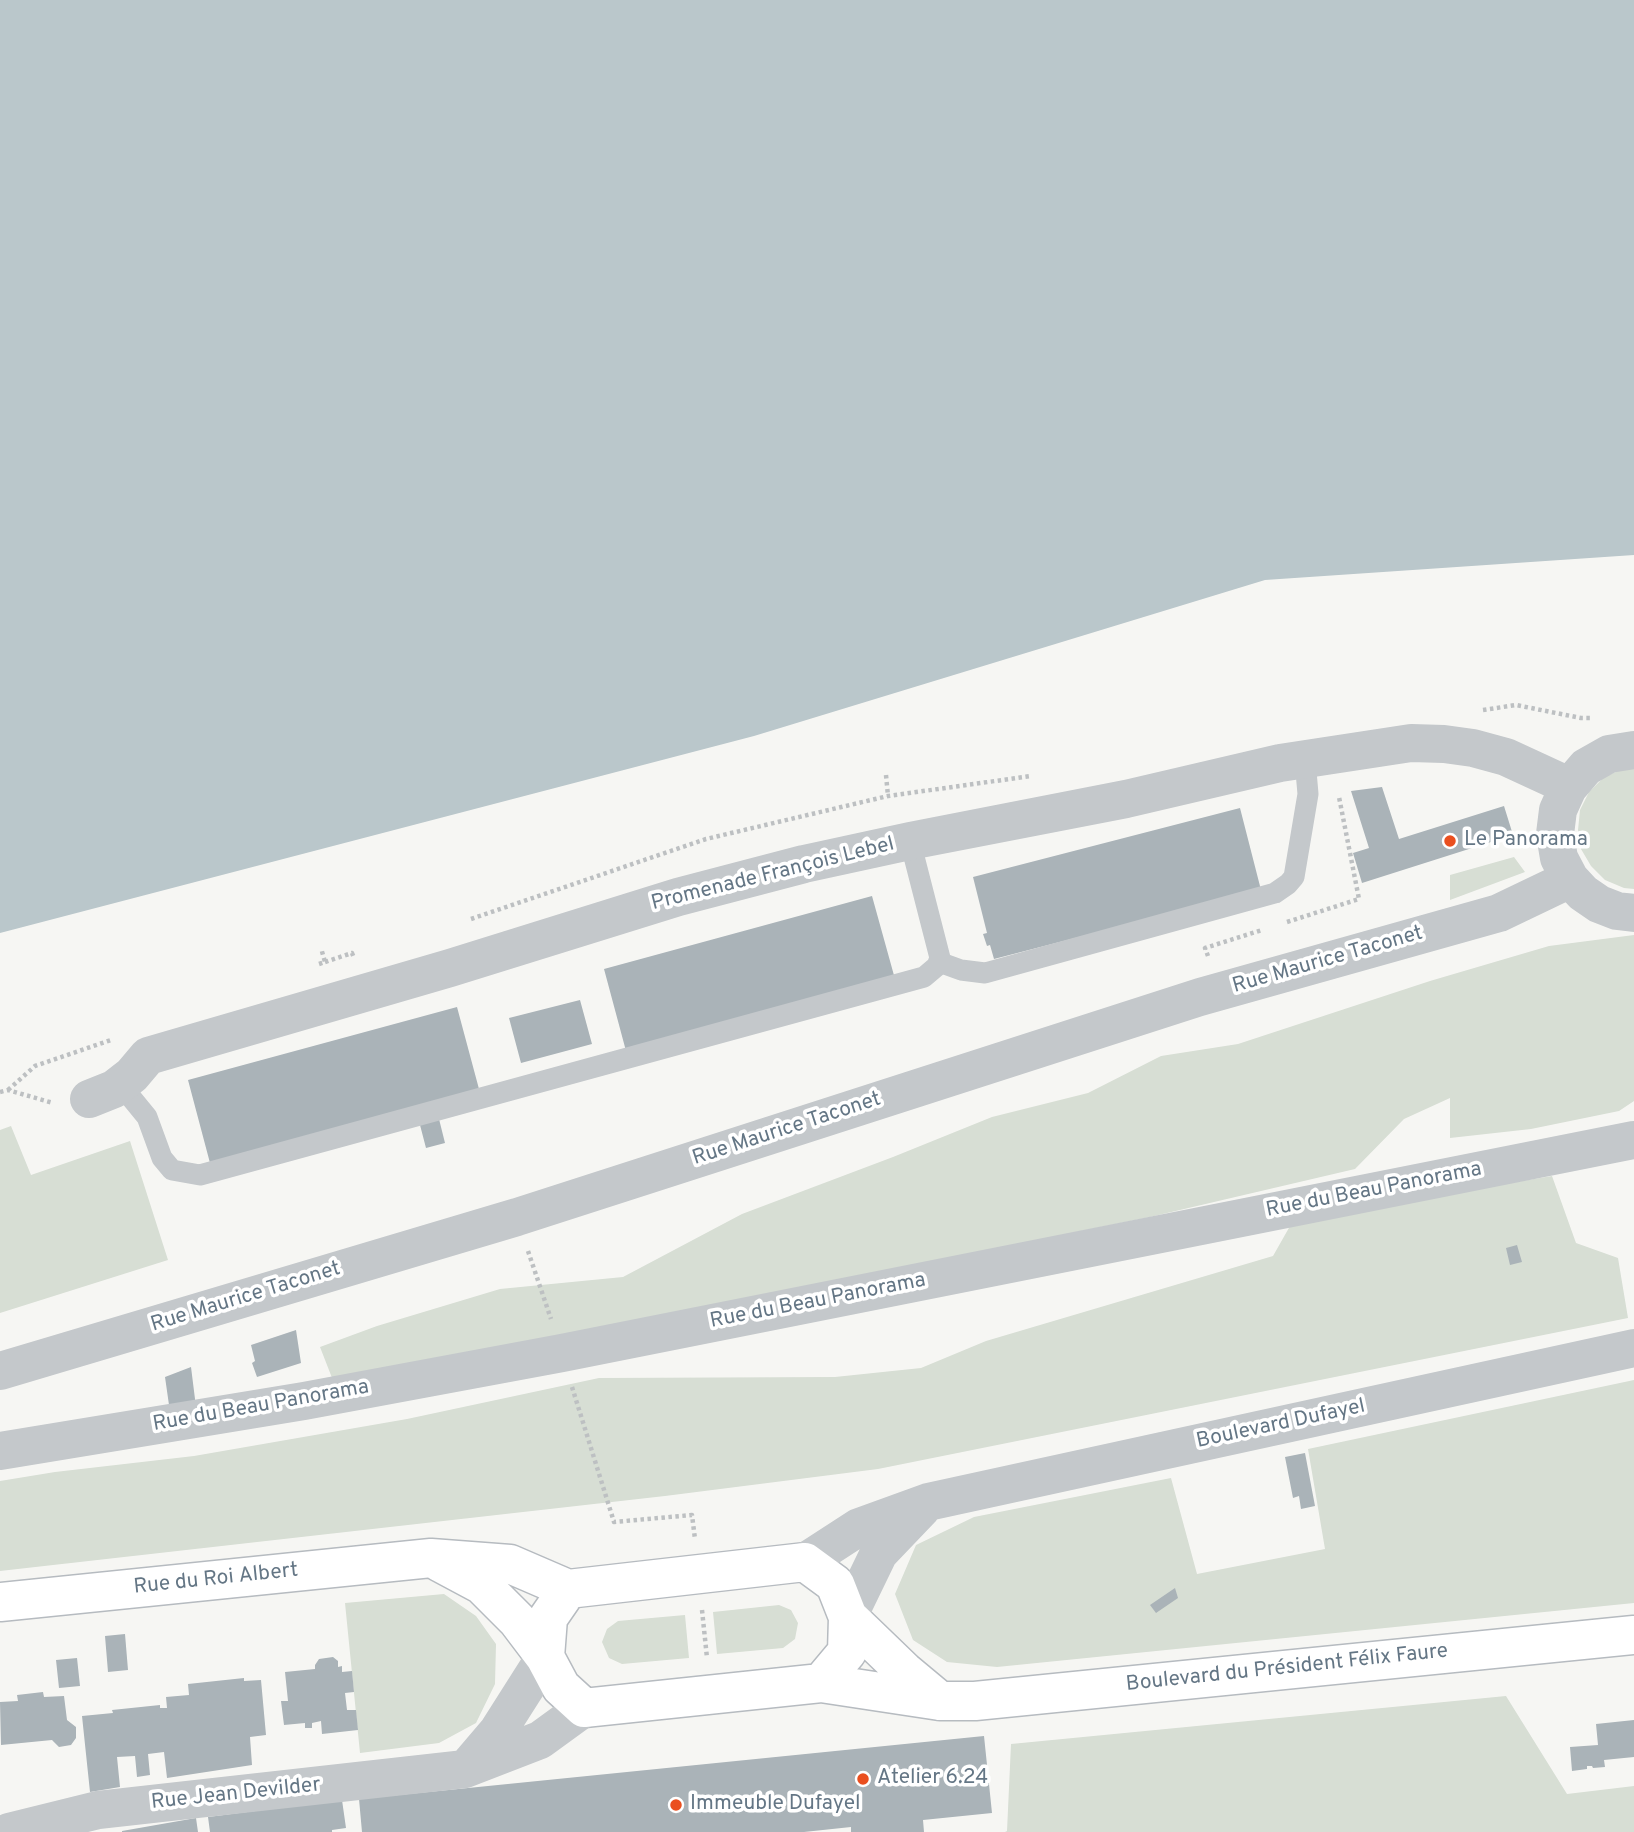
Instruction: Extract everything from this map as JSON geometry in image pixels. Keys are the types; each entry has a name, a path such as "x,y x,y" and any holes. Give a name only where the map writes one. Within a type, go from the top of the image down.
{"street":[{"name":"Promenade François Lebel","path":"104,1091 132,1075 148,1056 450,968 678,897 804,864 1126,799 1280,763 1411,743 1444,744 1506,757 1568,788"},
{"path":"1634,750 1609,754 1586,767 1568,788 1558,810 1555,834 1559,858 1570,879 1583,893 1599,904 1617,911 1634,913"},
{"name":"Rue Maurice Taconet","path":"0,1371 517,1217 1200,997 1499,913 1570,879"},
{"name":"Rue du Beau Panorama","path":"0,1451 304,1401 548,1355 1634,1140"},
{"name":"Boulevard Dufayel","path":"805,1562 859,1527 928,1502 1634,1348"},
{"path":"848,1617 879,1553 928,1502"},
{"path":"431,1558 482,1585 516,1620 545,1657 561,1687 584,1708"},
{"name":"Rue du Roi Albert","path":"0,1602 431,1558 510,1564 568,1589"},
{"path":"465,1769 498,1731 545,1657 548,1618 568,1589 805,1562 835,1584 848,1617 847,1652 821,1683"},
{"path":"848,1617 904,1671 940,1701"},
{"name":"Boulevard du Président Félix Faure","path":"584,1708 821,1683 940,1701 975,1701 1634,1635"},
{"name":"Rue Jean Devilder","path":"9,1832 98,1810 465,1769 540,1740 584,1708"}],"lane":[{"path":"939,961 961,970 985,973 1275,893 1289,884 1294,877 1308,794 1305,760"},
{"path":"104,1091 147,1117 162,1158 172,1170 200,1175 924,977 937,966 940,957 910,841"}],"path":[{"path":"886,775 888,796"},
{"path":"1352,866 1358,889"},
{"path":"321,948 324,958"},
{"path":"0,1092 8,1090 59,1105 104,1091"},
{"path":"529,1254 554,1330"},
{"path":"571,1384 614,1522 692,1515 710,1695"}],"shaded area":[{"path":"0,0 1634,0 1634,555 1265,580 754,736 0,933"},
{"path":"1634,768 1634,889 1605,880 1591,866 1581,849 1578,830 1580,810 1589,792 1603,778 1622,769"},
{"path":"1514,857 1525,872 1450,900 1450,875"},
{"path":"1634,935 1634,1101 1619,1111 1531,1129 1450,1138 1450,1098 1404,1119 1355,1169 1150,1217 334,1383 320,1347 377,1326 500,1289 623,1277 742,1214 992,1117 1088,1093 1161,1056 1238,1044 1430,981 1549,946"},
{"path":"11,1126 31,1175 130,1141 168,1260 0,1313 0,1130"},
{"path":"1552,1176 1576,1243 1618,1258 1628,1318 878,1469 665,1496 0,1571 0,1481 194,1456 407,1419 599,1378 835,1377 921,1368 986,1341 1273,1256 1294,1219"},
{"path":"1634,1380 1634,1603 997,1667 947,1662 913,1640 895,1594 916,1545 974,1517 1171,1478 1197,1574 1325,1549 1308,1449"},
{"path":"444,1594 476,1616 496,1644 495,1684 476,1723 439,1743 360,1753 345,1603"},
{"path":"779,1605 791,1610 798,1623 795,1639 783,1648 717,1654 713,1612"},
{"path":"685,1615 689,1658 622,1664 609,1658 602,1642 607,1629 618,1621"},
{"path":"1506,1696 1567,1794 1634,1786 1634,1832 1005,1832 1011,1744"}],"building":[{"path":"1382,787 1399,839 1504,806 1513,835 1362,883 1353,853 1369,848 1351,791"},
{"path":"1240,808 1261,890 994,959 983,934 987,933 973,877"},
{"path":"872,896 895,979 626,1051 604,969"},
{"path":"580,1000 592,1044 521,1063 509,1018"},
{"path":"457,1007 479,1089 210,1163 188,1080"},
{"path":"439,1119 445,1143 426,1148 420,1125"},
{"path":"1517,1245 1522,1262 1510,1265 1506,1248"},
{"path":"296,1330 301,1363 257,1377 252,1363 255,1361 251,1345"},
{"path":"191,1367 196,1407 170,1412 165,1377"},
{"path":"1305,1453 1315,1506 1301,1509 1299,1496 1293,1498 1285,1457"},
{"path":"1175,1588 1178,1598 1156,1613 1150,1605"},
{"path":"125,1634 128,1670 108,1672 105,1636"},
{"path":"333,1657 338,1661 338,1667 342,1666 342,1672 352,1671 354,1692 345,1693 347,1710 356,1710 358,1730 322,1734 321,1721 312,1723 312,1728 305,1728 305,1723 284,1725 281,1701 288,1701 285,1672 315,1669 319,1659"},
{"path":"77,1658 80,1686 59,1688 56,1660"},
{"path":"244,1678 244,1681 261,1680 266,1735 250,1737 252,1765 167,1778 164,1752 148,1754 150,1775 137,1777 135,1756 117,1757 120,1787 90,1792 82,1716 160,1705 160,1708 167,1708 166,1697 189,1695 188,1684"},
{"path":"43,1692 44,1697 64,1696 67,1720 76,1727 76,1738 71,1745 59,1747 52,1740 1,1745 0,1702 18,1701 17,1695"},
{"path":"1634,1720 1634,1757 1604,1760 1605,1767 1587,1766 1587,1769 1572,1771 1570,1747 1598,1745 1596,1724"},
{"path":"984,1736 992,1813 923,1820 924,1832 851,1832 851,1827 804,1832 362,1832 359,1799"},
{"path":"342,1800 346,1828 332,1832 210,1832 208,1817"},
{"path":"196,1818 198,1832 122,1832 122,1831"}],"place":[{"name":"Le Panorama","path":"1450,841"},
{"name":"Atelier 6.24","path":"863,1779"},
{"name":"Immeuble Dufayel","path":"676,1805"}]}
